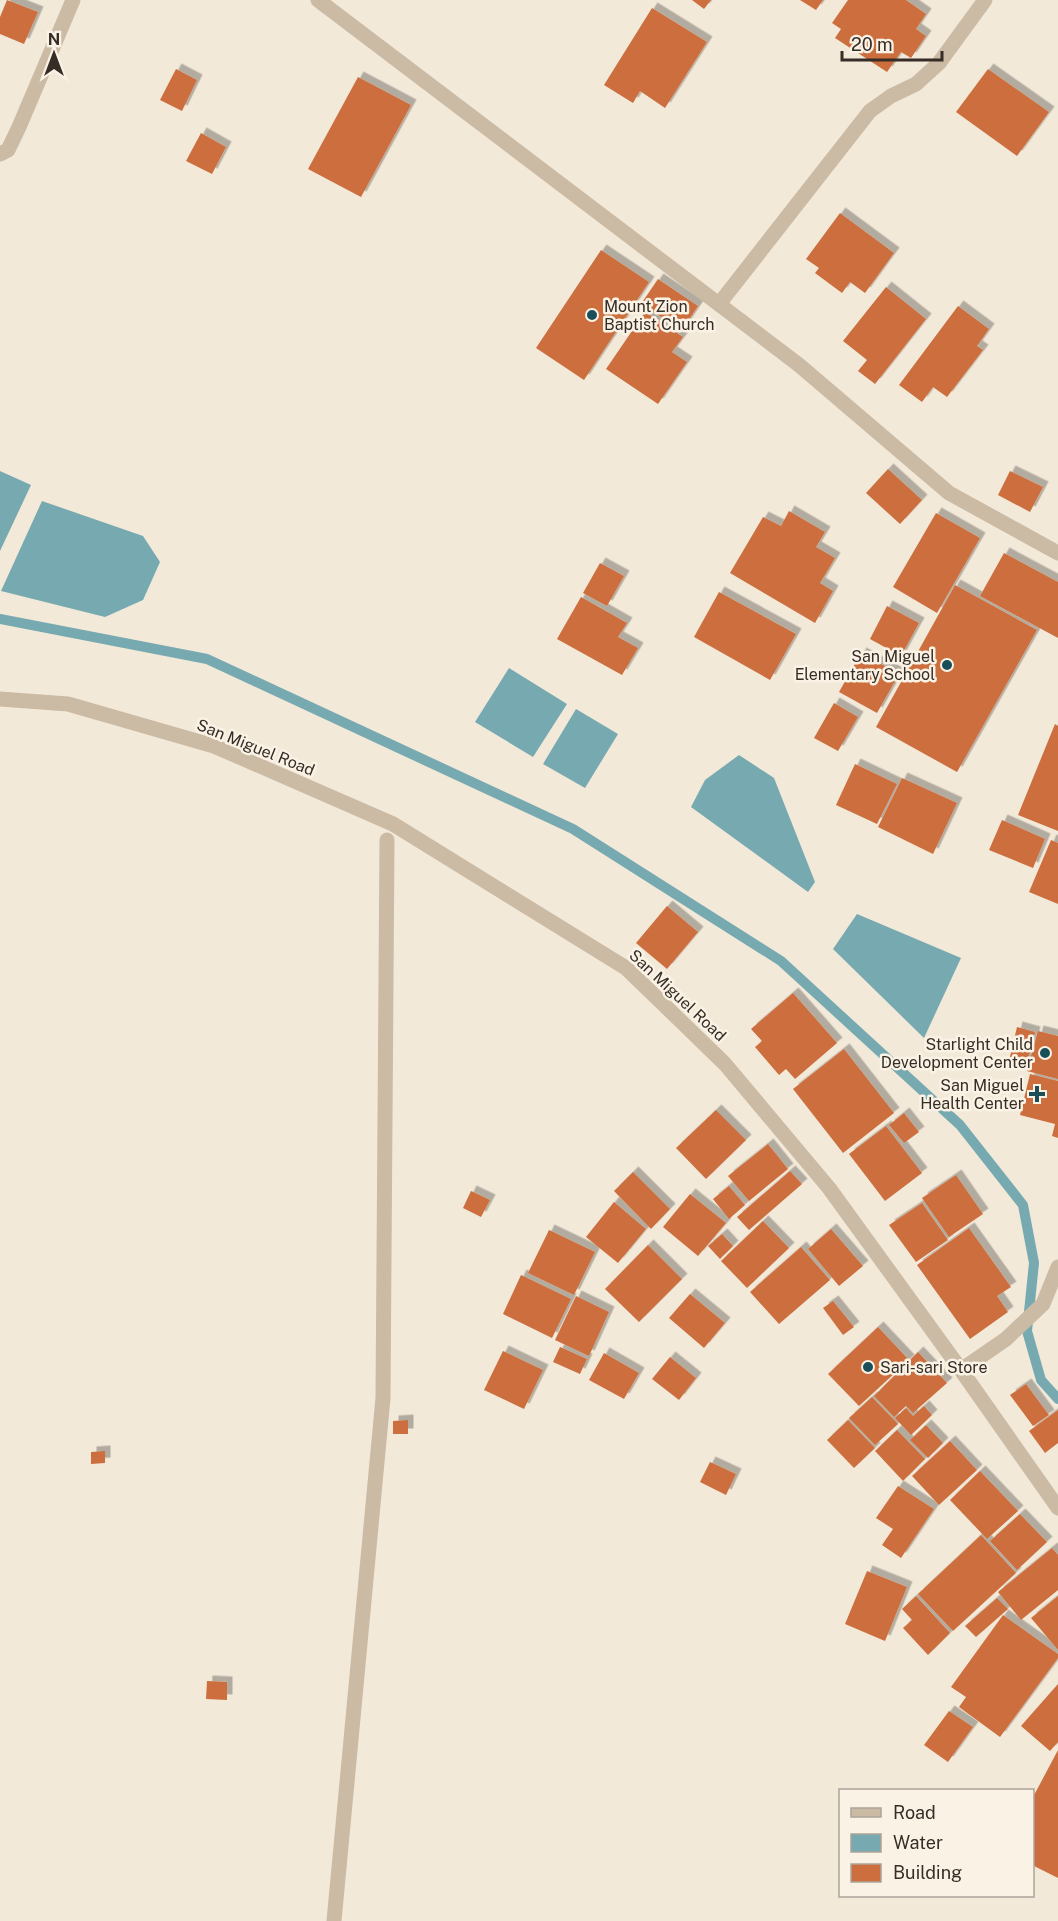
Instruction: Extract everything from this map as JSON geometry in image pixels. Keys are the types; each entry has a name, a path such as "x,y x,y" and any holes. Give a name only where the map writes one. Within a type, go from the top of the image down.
{"street":[{"path":"0,154 8,150 20,127 73,0"},
{"path":"318,0 799,365 949,493 1058,553"},
{"path":"719,304 870,111 891,96 916,84 939,63 985,0"},
{"name":"San Miguel Road","path":"0,699 68,704 214,746 393,824 626,968 733,1072 829,1188 1058,1508"},
{"path":"334,1921 383,1398 387,840"},
{"path":"961,1370 1006,1339 1043,1304 1058,1267"}],"water":[{"path":"0,471 31,485 0,551"},
{"path":"42,501 143,536 160,562 143,600 105,617 1,591"},
{"path":"509,668 567,704 533,757 475,722"},
{"path":"576,709 618,734 585,788 543,764"},
{"path":"739,755 774,778 815,882 808,892 691,807 705,780"},
{"path":"857,914 961,958 924,1038 833,949"}],"building":[{"path":"7,0 38,12 24,44 0,34 0,17"},
{"path":"692,0 711,0 704,9"},
{"path":"800,0 823,0 816,10"},
{"path":"848,0 906,0 926,14 916,29 926,36 911,58 901,52 887,72 835,38 841,29 832,23"},
{"path":"652,8 707,42 665,108 640,91 633,103 604,85"},
{"path":"176,69 197,80 182,111 160,100"},
{"path":"988,69 1049,112 1017,156 956,112"},
{"path":"358,77 411,105 361,197 308,169"},
{"path":"201,133 226,147 212,174 186,161"},
{"path":"840,213 894,253 865,293 850,282 842,293 815,273 819,268 806,259"},
{"name":"Mount Zion Baptist Church","path":"601,250 649,282 584,380 536,348"},
{"path":"658,279 698,306 682,330 641,304"},
{"path":"886,287 926,319 875,384 858,371 867,360 843,341"},
{"path":"958,306 989,329 977,346 983,350 947,397 933,387 922,402 899,385"},
{"path":"645,312 683,337 672,352 687,362 658,404 606,369"},
{"path":"888,469 922,500 900,524 866,493"},
{"path":"1010,471 1043,487 1030,512 998,495"},
{"path":"789,511 825,532 816,547 835,558 820,583 833,591 815,623 730,573 763,517 781,526"},
{"path":"936,513 980,538 937,613 893,587"},
{"path":"1004,553 1058,582 1058,638 980,596"},
{"path":"600,563 624,576 607,606 583,593"},
{"path":"955,585 1037,630 957,772 876,727"},
{"path":"719,592 796,634 770,680 694,637"},
{"path":"581,597 627,623 618,637 638,648 622,675 557,639"},
{"path":"887,606 919,623 901,656 870,639"},
{"path":"861,653 899,674 877,713 839,692"},
{"path":"834,703 858,717 838,751 814,738"},
{"path":"1055,724 1058,726 1058,831 1018,815"},
{"path":"855,764 897,784 877,824 836,805"},
{"path":"902,778 957,803 933,854 878,827"},
{"path":"1002,820 1045,839 1033,868 989,850"},
{"path":"1051,840 1058,843 1058,904 1029,892"},
{"path":"667,906 698,932 667,969 636,943"},
{"path":"793,993 837,1043 795,1079 786,1069 779,1075 755,1047 762,1041 751,1029"},
{"path":"1017,1027 1035,1032 1025,1070 1008,1065"},
{"name":"Starlight Child Development Center","path":"1038,1031 1058,1036 1058,1079 1027,1071"},
{"path":"844,1049 894,1113 843,1153 793,1089"},
{"path":"1030,1074 1058,1081 1058,1138 1052,1136 1055,1124 1020,1115"},
{"path":"716,1110 746,1140 706,1179 676,1148"},
{"path":"904,1113 919,1132 904,1143 889,1125"},
{"path":"886,1126 922,1173 885,1201 849,1154"},
{"path":"768,1144 788,1169 749,1201 728,1176"},
{"path":"790,1171 802,1184 749,1230 737,1217"},
{"path":"633,1172 670,1209 651,1229 614,1191"},
{"path":"956,1175 983,1214 949,1237 922,1198"},
{"path":"729,1186 745,1205 729,1219 713,1199"},
{"path":"471,1191 490,1200 481,1217 463,1208"},
{"path":"690,1194 726,1223 698,1256 663,1227"},
{"path":"614,1202 646,1229 618,1263 586,1237"},
{"path":"922,1203 948,1240 916,1262 889,1225"},
{"path":"763,1221 789,1248 747,1288 721,1261"},
{"path":"969,1228 1011,1287 997,1296 1008,1312 970,1339 917,1265"},
{"path":"831,1229 863,1266 839,1286 808,1249"},
{"path":"549,1230 595,1252 574,1295 528,1273"},
{"path":"722,1234 733,1246 720,1259 708,1246"},
{"path":"648,1245 682,1279 639,1322 605,1289"},
{"path":"801,1247 830,1280 779,1324 750,1292"},
{"path":"521,1275 571,1299 552,1338 503,1314"},
{"path":"690,1294 725,1323 704,1348 669,1318"},
{"path":"576,1296 609,1312 589,1356 555,1340"},
{"path":"833,1301 854,1327 843,1335 823,1308"},
{"name":"Sari-sari Store","path":"878,1327 909,1360 859,1406 828,1374"},
{"path":"560,1347 587,1359 580,1374 553,1362"},
{"path":"503,1351 543,1370 524,1409 484,1390"},
{"path":"918,1352 947,1383 913,1413 906,1406 894,1417 874,1396"},
{"path":"604,1353 639,1373 624,1399 589,1380"},
{"path":"670,1357 696,1378 679,1400 652,1379"},
{"path":"1026,1384 1049,1415 1033,1426 1010,1395"},
{"path":"872,1397 898,1424 875,1445 849,1418"},
{"path":"924,1406 932,1415 911,1435 895,1418 906,1408 913,1416"},
{"path":"1058,1410 1058,1443 1045,1453 1029,1431"},
{"path":"408,1420 408,1434 393,1434 393,1421"},
{"path":"848,1420 875,1448 854,1468 827,1440"},
{"path":"926,1425 943,1443 928,1458 910,1440"},
{"path":"897,1430 925,1459 903,1481 875,1451"},
{"path":"950,1441 977,1470 939,1505 912,1476"},
{"path":"105,1451 105,1463 91,1464 91,1452"},
{"path":"710,1462 736,1474 726,1495 700,1482"},
{"path":"980,1471 1018,1511 987,1539 950,1500"},
{"path":"898,1486 934,1509 901,1558 882,1545 893,1529 876,1518"},
{"path":"1020,1514 1047,1542 1017,1570 990,1541"},
{"path":"981,1535 1016,1573 953,1631 918,1594"},
{"path":"1052,1548 1058,1555 1058,1590 1021,1620 998,1592"},
{"path":"867,1571 907,1587 885,1641 845,1624"},
{"path":"916,1596 950,1633 928,1655 903,1628 912,1620 902,1609"},
{"path":"1058,1596 1058,1650 1031,1618"},
{"path":"997,1598 1008,1609 976,1637 965,1626"},
{"path":"1003,1615 1058,1654 1058,1658 1000,1737 959,1707 966,1697 951,1687"},
{"path":"207,1681 227,1682 227,1700 206,1699"},
{"path":"1058,1684 1058,1742 1050,1751 1021,1726"},
{"path":"949,1711 973,1727 948,1762 924,1745"},
{"path":"1058,1750 1058,1878 1034,1866 1034,1795"}],"waterway":[{"path":"0,619 207,659 573,829 781,961 960,1125 1023,1205 1034,1263 1027,1331 1041,1380 1058,1399"}],"place":[{"name":"Mount Zion Baptist Church","path":"592,315"},
{"name":"San Miguel Elementary School","path":"947,665"},
{"name":"Starlight Child Development Center","path":"1045,1053"},
{"name":"San Miguel Health Center","path":"1037,1094"},
{"name":"Sari-sari Store","path":"868,1367"}]}
